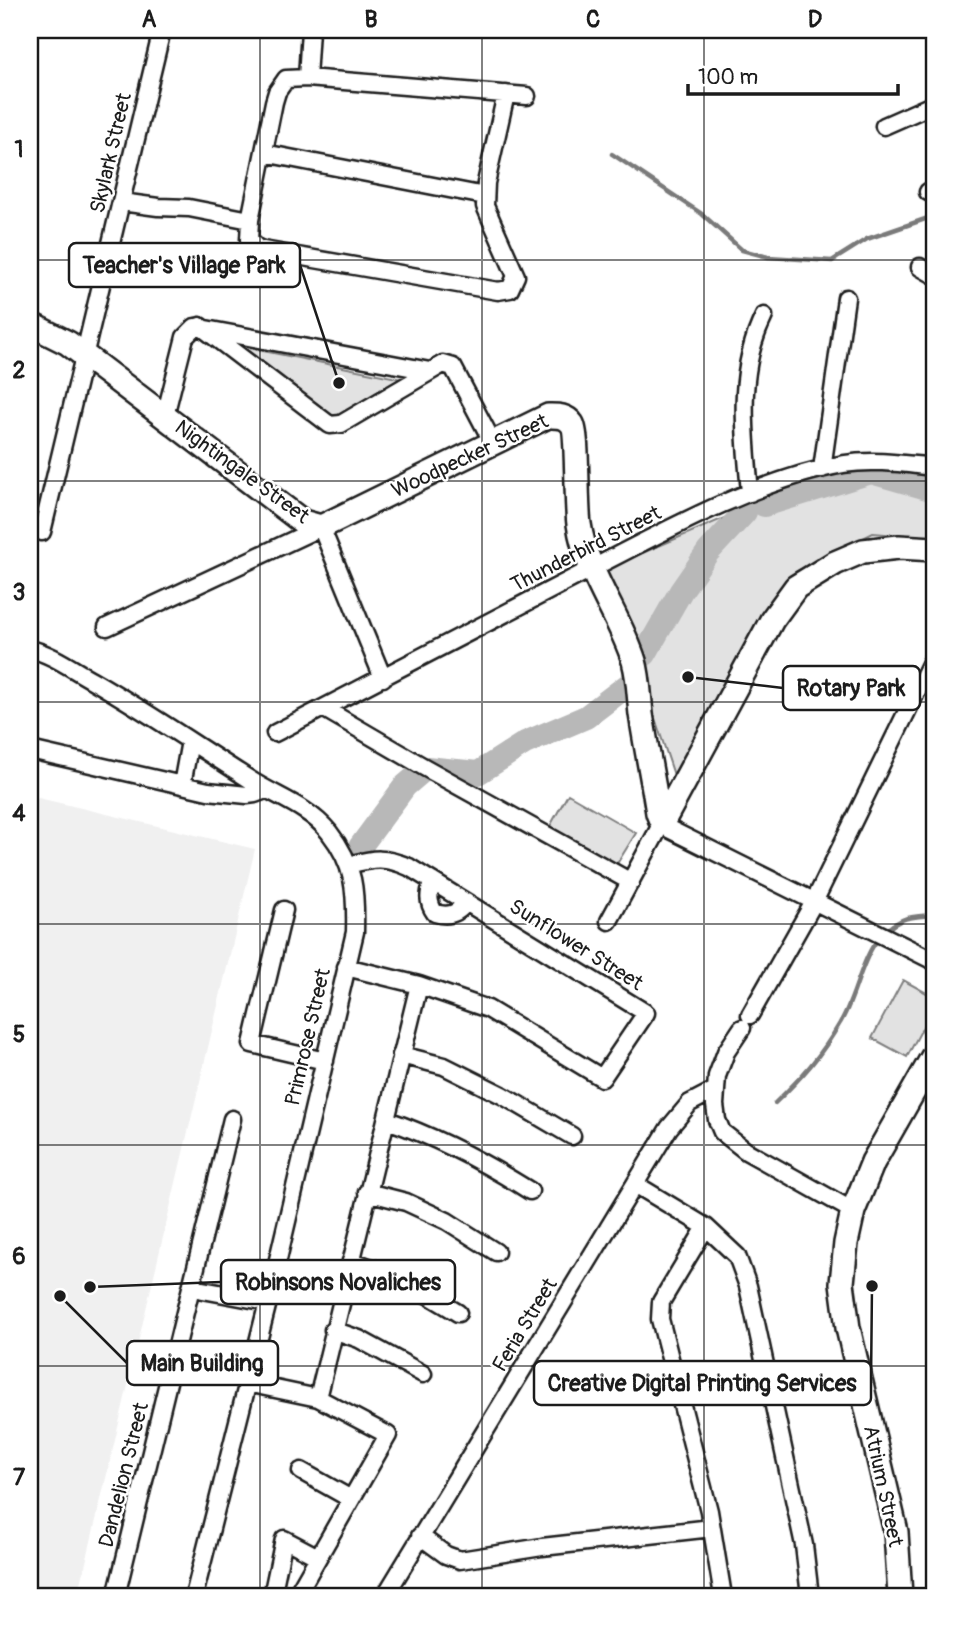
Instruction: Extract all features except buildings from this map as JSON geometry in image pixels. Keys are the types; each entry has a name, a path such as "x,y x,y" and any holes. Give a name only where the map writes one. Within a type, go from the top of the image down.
{"street":[{"name":"Skylark Street","path":"43,532 162,30"},
{"path":"307,78 310,30"},
{"path":"506,94 485,196 488,214 516,276 510,289 498,291 263,250 252,244 248,235 250,220 274,102 286,79 307,78 506,94 527,96"},
{"path":"884,127 934,104"},
{"path":"264,153 485,196"},
{"path":"121,202 189,208 250,220"},
{"path":"822,469 846,299"},
{"path":"750,492 744,396 751,346 764,316"},
{"name":"Nightingale Street","path":"30,324 85,354 303,522 321,527 383,678"},
{"path":"200,326 330,425 341,424 443,364 453,367 493,443"},
{"path":"164,416 185,337 190,330 200,326 430,371"},
{"name":"Woodpecker Street","path":"107,627 321,527 548,416 559,416 573,425 576,438 575,492 579,525 596,576 635,665 645,739 658,813 662,822"},
{"name":"Thunderbird Street","path":"275,733 596,576 750,492 848,463 881,462 934,467"},
{"path":"609,921 772,621 796,587 863,551 899,547 934,550"},
{"name":"Primrose Street","path":"30,649 103,686 266,790 310,814 329,832 349,865 356,895 355,932 268,1302 194,1596"},
{"path":"853,1211 733,1142 722,1132 717,1120 715,1090 720,1064 814,902 934,656"},
{"path":"323,708 631,882"},
{"path":"182,785 190,741"},
{"path":"30,750 208,791 247,795 266,790"},
{"path":"662,822 669,829 934,961"},
{"name":"Sunflower Street","path":"346,967 419,985 488,1009 602,1078 646,1013 410,867 391,860 373,859 349,865"},
{"path":"432,881 429,905 435,913 454,914 461,910 466,902"},
{"path":"284,910 252,1044 325,1060"},
{"path":"318,1398 419,985"},
{"path":"401,1055 444,1066 572,1136"},
{"name":"Atrium Street","path":"900,1596 897,1532 848,1328 842,1283 853,1211 873,1162 934,1055"},
{"name":"Feria Street","path":"385,1596 678,1114 690,1103 715,1090"},
{"name":"Dandelion Street","path":"116,1596 232,1119"},
{"path":"387,1120 428,1134 484,1162 530,1191"},
{"path":"635,1184 706,1227 737,1256 748,1286 804,1545 810,1596"},
{"path":"368,1192 406,1202 447,1221 496,1252"},
{"path":"706,1227 662,1302 660,1319 712,1528 723,1596"},
{"path":"351,1261 412,1285 458,1313"},
{"path":"192,1288 268,1302"},
{"path":"333,1330 359,1339 423,1374"},
{"path":"247,1383 318,1398 388,1435 296,1596"},
{"path":"301,1471 351,1499"},
{"path":"420,1536 446,1555 460,1559 712,1528"},
{"path":"272,1596 284,1539 318,1558"}],"shaded area":[{"path":"224,343 402,379 402,387 335,427"},
{"path":"901,470 934,476 934,538 873,533 795,572 676,781 605,569 834,471"},
{"path":"568,794 636,833 615,867 549,828"},
{"path":"30,796 255,849 78,1596 30,1596"},
{"path":"903,980 934,997 934,1006 907,1057 872,1038"}],"waterway":[{"path":"612,154 702,214 742,250 768,257 832,261 867,239 934,216"},
{"path":"764,505 871,472 934,490"},
{"path":"645,654 681,591 708,552 745,512"},
{"path":"360,847 405,786 426,768 478,773 525,743 586,717 628,685"},
{"path":"775,1103 810,1066 833,1035 878,939 888,928 902,920 934,915"}],"place":[{"name":"Teacher's Village Park","path":"339,383"},
{"name":"Rotary Park","path":"688,677"},
{"name":"Creative Digital Printing Services","path":"872,1286"},
{"name":"Robinsons Novaliches","path":"90,1287"},
{"name":"Main Building","path":"60,1296"}]}
